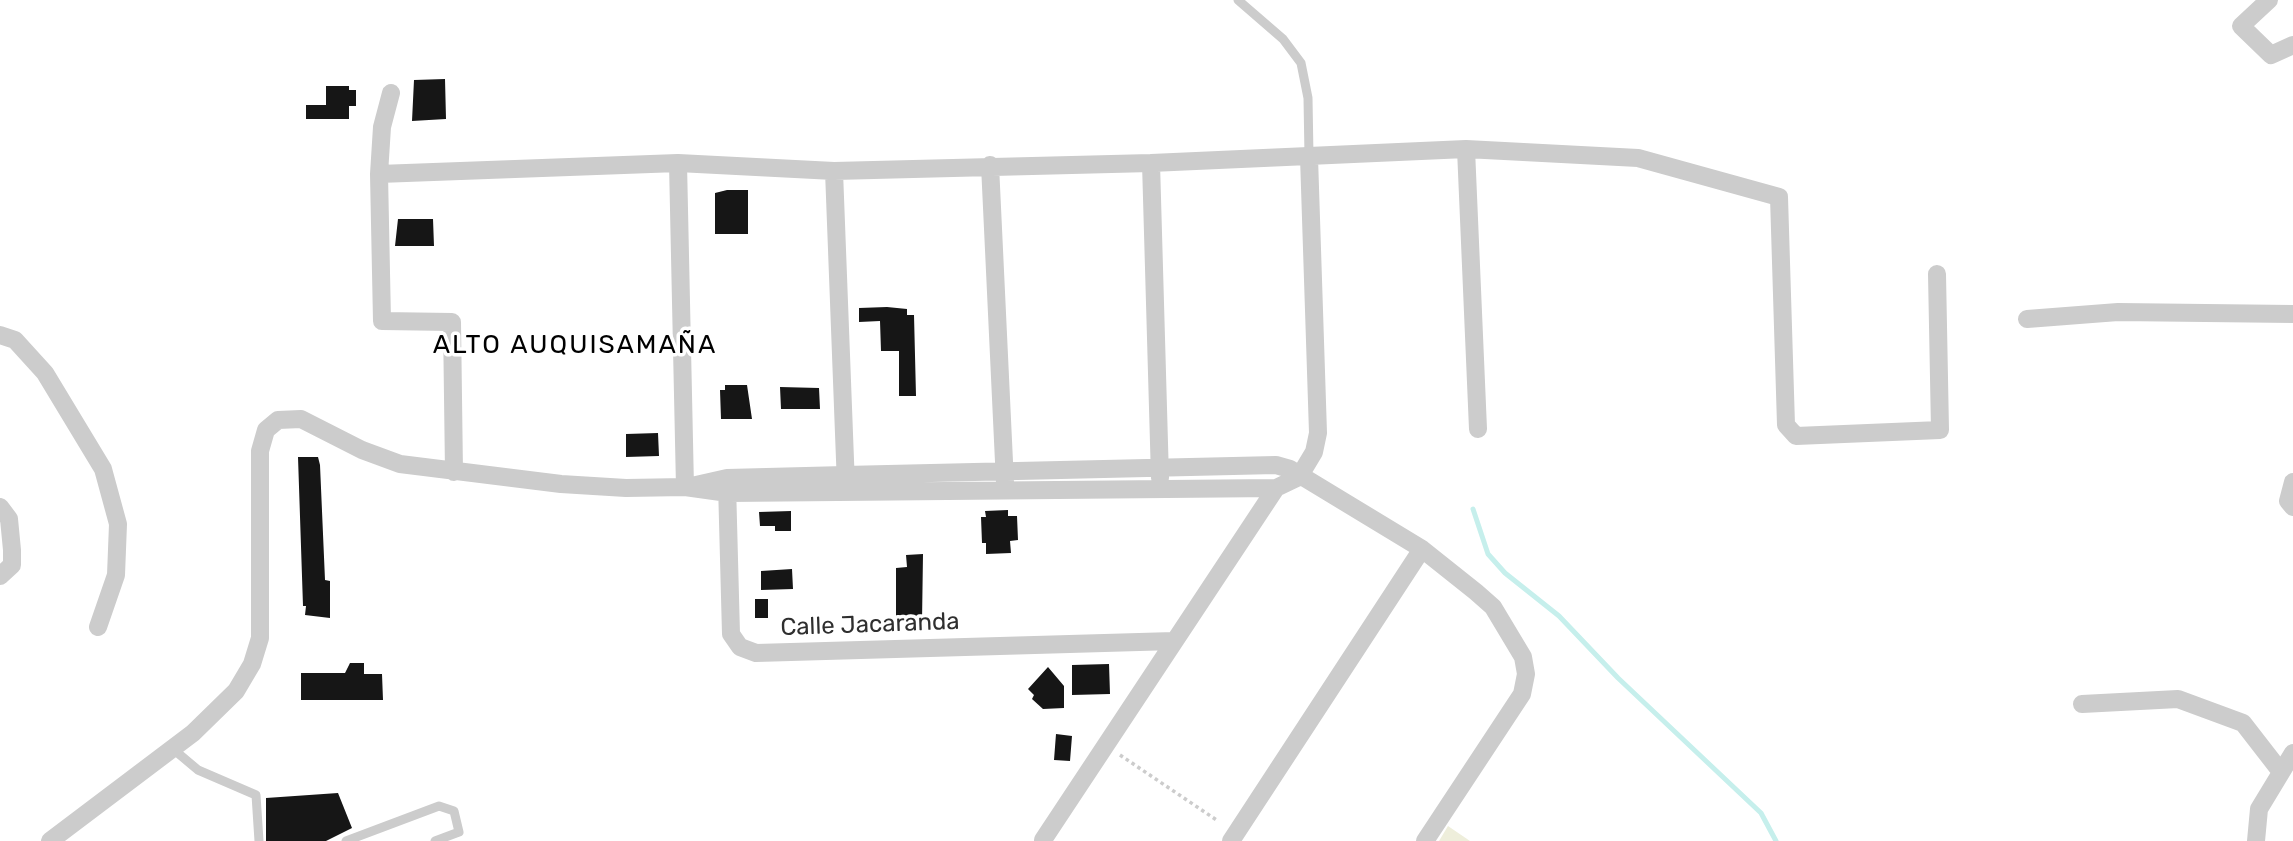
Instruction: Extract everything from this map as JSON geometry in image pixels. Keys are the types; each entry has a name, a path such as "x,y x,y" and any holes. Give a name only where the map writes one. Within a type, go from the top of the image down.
{"street":[{"path":"2269,0 2241,26 2271,55 2293,46"},
{"path":"391,93 382,127 379,174 382,321 452,322 454,472"},
{"path":"1466,149 1478,429"},
{"path":"379,174 678,163 834,171 1151,163 1466,149 1638,158 1779,197 1786,425 1796,436 1940,430 1937,274"},
{"path":"50,841 173,749 236,691 252,664 260,638 260,451 266,430 278,420 301,419 362,450 400,464 574,485 685,487 1005,481 1161,488 1276,488 1299,477 1314,452 1318,433 1309,157"},
{"path":"678,163 685,487"},
{"path":"1151,163 1161,488"},
{"path":"990,165 1005,481"},
{"path":"834,171 846,484"},
{"path":"2027,319 2118,312 2293,314"},
{"path":"0,335 15,340 45,373 103,469 118,524 118,537 116,575 97,627"},
{"path":"1005,481 1160,467 1276,465 1290,470 1422,549 1493,607 1523,657 1526,674 1522,694 1425,841"},
{"path":"2293,482 2288,500 2293,507"},
{"name":"Calle Jacaranda","path":"727,486 731,634 740,647 756,653 1174,641"},
{"path":"1044,840 1104,744 1276,488"},
{"path":"0,507 9,519 12,550 12,565 0,576"},
{"path":"1231,841 1422,549"},
{"path":"2082,704 2178,699 2243,723 2281,772"},
{"path":"2256,841 2259,809 2293,753"}],"lane":[{"path":"1238,0 1283,38 1301,63 1308,98 1309,157"},
{"path":"173,749 198,770 256,795 259,841"},
{"path":"346,841 439,806 454,811 459,832 435,841"}],"path":[{"path":"1104,744 1219,821"}],"green space":[{"path":"1448,826 1470,841 1439,841"}],"building":[{"path":"445,79 446,119 412,121 414,80"},
{"path":"326,86 349,86 349,90 356,90 356,106 349,106 349,119 306,119 306,105 326,105"},
{"path":"748,190 748,234 715,234 715,193"},
{"path":"398,219 433,219 434,246 395,246"},
{"path":"859,308 907,309 907,315 914,315 916,396 899,396 899,351 881,351 880,321 859,322"},
{"path":"725,385 747,385 752,419 721,419 720,390 725,390"},
{"path":"780,387 819,388 820,409 781,409"},
{"path":"658,433 659,456 626,457 626,434"},
{"path":"298,457 318,457 320,465 325,580 330,581 330,618 305,615 306,606 303,606"},
{"path":"1008,510 1008,516 1017,516 1018,540 1010,541 1011,553 986,554 986,543 982,543 981,517 986,517 985,511"},
{"path":"791,511 791,531 775,531 775,526 760,526 759,512"},
{"path":"923,554 922,622 896,622 896,568 907,567 906,555"},
{"path":"792,569 793,589 761,590 761,571"},
{"path":"755,599 768,599 768,618 755,618"},
{"path":"350,663 364,663 364,674 382,674 383,700 301,700 301,673 345,673"},
{"path":"1109,664 1110,694 1072,695 1072,665"},
{"path":"1048,667 1064,686 1064,708 1043,709 1032,699 1034,695 1028,689"},
{"path":"1056,734 1072,736 1070,761 1054,760"},
{"path":"338,793 352,828 326,841 266,841 266,798"}],"waterway":[{"path":"1473,509 1488,554 1505,573 1559,616 1618,678 1761,813 1776,841"}],"district":[{"name":"ALTO AUQUISAMAÑA","path":"575,345"}]}
